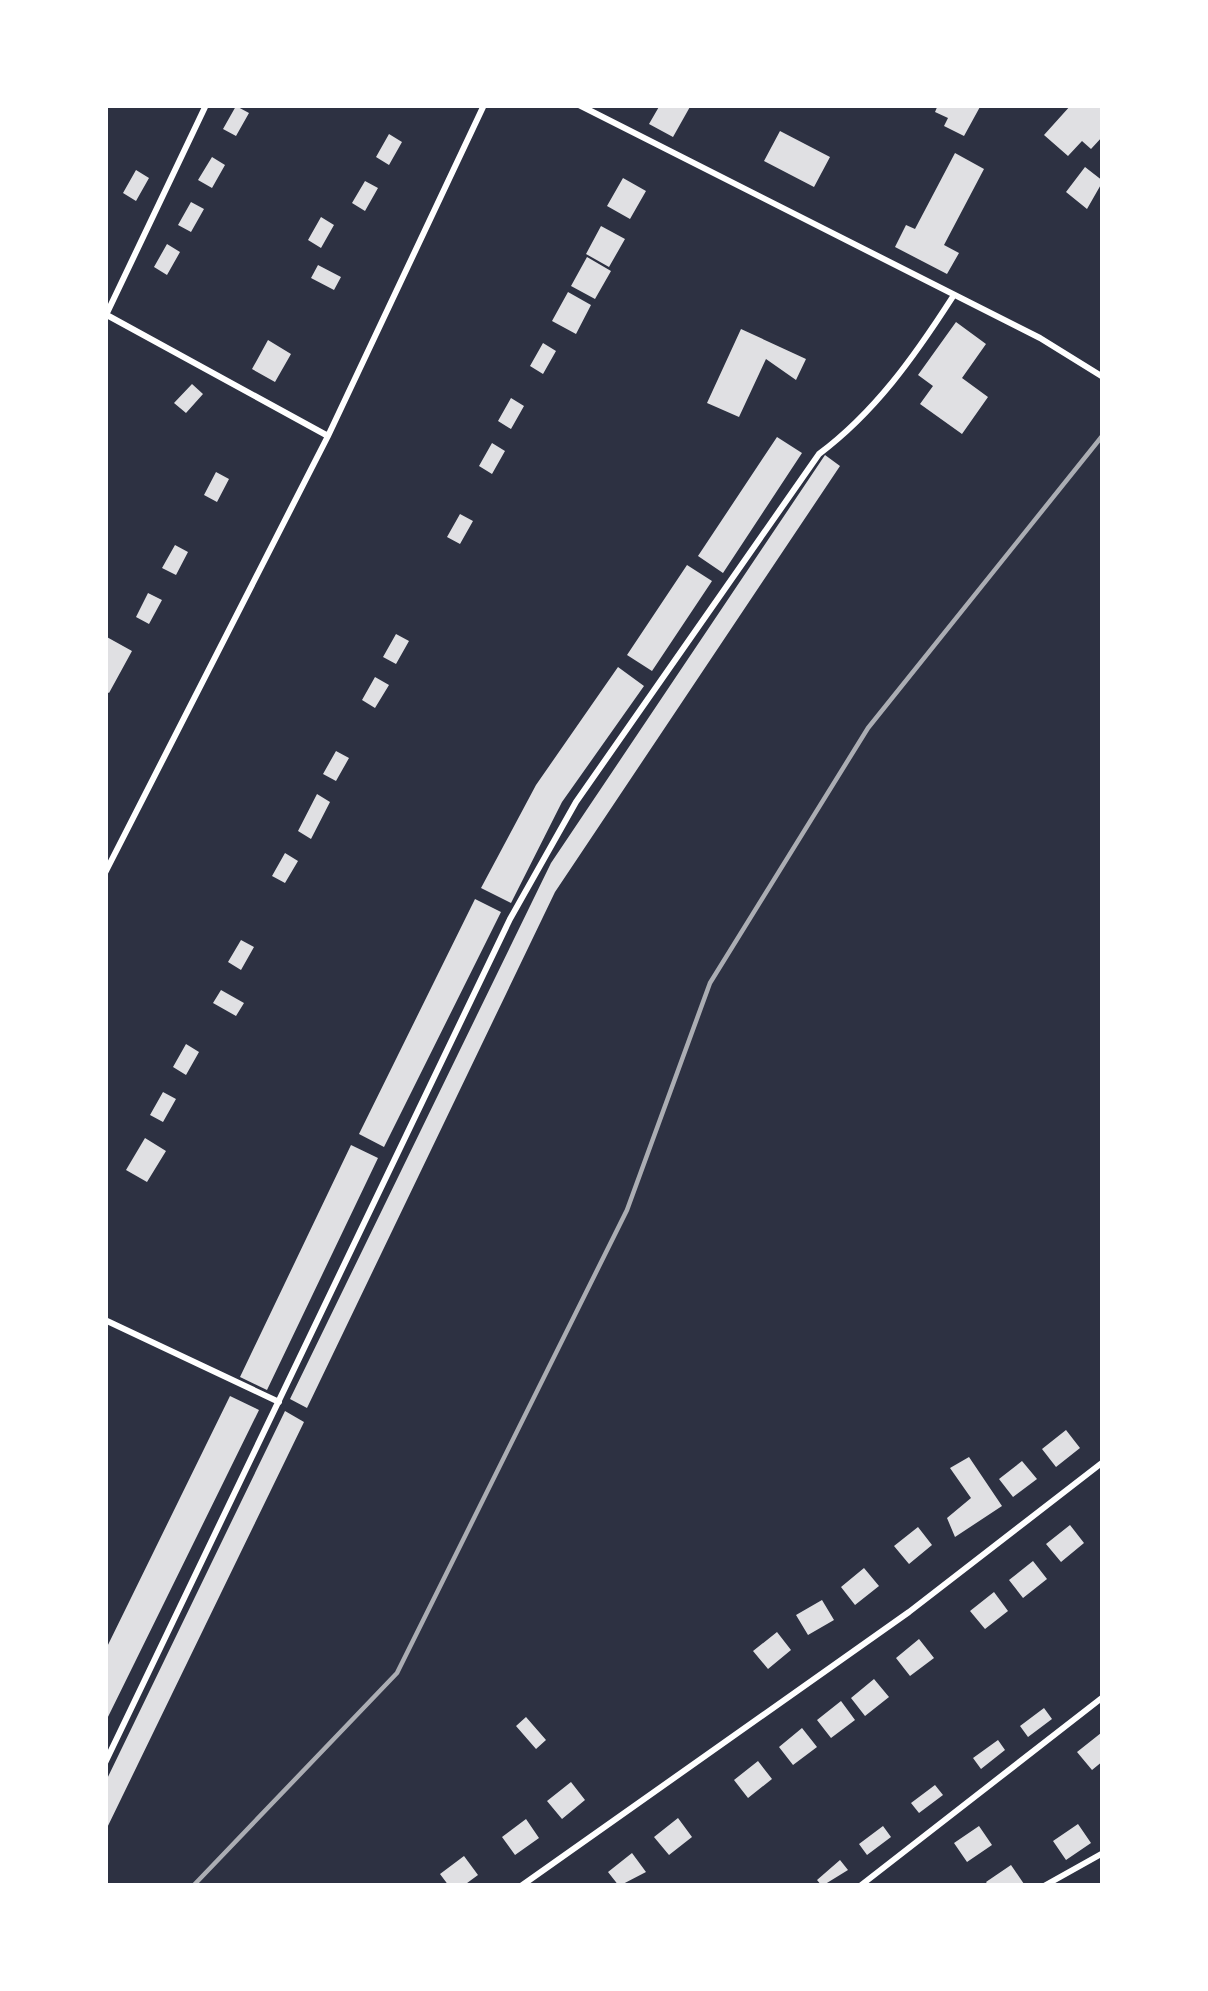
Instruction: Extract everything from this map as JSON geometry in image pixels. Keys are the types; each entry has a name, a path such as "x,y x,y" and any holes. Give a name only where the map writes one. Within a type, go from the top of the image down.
{"street":[{"path":"206,105 105,315 328,436"},
{"path":"105,873 328,436 484,105"},
{"path":"579,105 952,298 1040,338 1103,377"},
{"path":"105,1763 510,919 576,802 819,454 850,430 900,374 952,298"},
{"path":"105,1320 279,1402"},
{"path":"521,1886 909,1612 1103,1462"},
{"path":"860,1886 1103,1697"},
{"path":"1044,1886 1103,1853"}],"building":[{"path":"660,105 691,105 673,137 649,124"},
{"path":"938,105 981,105 964,136 944,126 948,118 935,112"},
{"path":"1071,105 1103,105 1103,136 1091,149 1082,141 1068,156 1044,135"},
{"path":"236,106 249,113 236,136 223,129"},
{"path":"780,131 830,157 814,187 764,161"},
{"path":"389,134 402,142 389,165 376,157"},
{"path":"955,153 984,169 944,245 959,253 947,274 895,247 906,225 915,229"},
{"path":"212,157 225,165 212,188 198,180"},
{"path":"1085,167 1103,181 1087,209 1066,192"},
{"path":"136,170 149,178 136,201 123,193"},
{"path":"623,178 646,191 630,219 607,206"},
{"path":"365,181 378,188 365,211 352,203"},
{"path":"191,202 204,209 191,232 178,225"},
{"path":"321,217 334,225 321,248 308,240"},
{"path":"601,226 625,239 609,267 586,254"},
{"path":"167,244 180,252 167,275 154,267"},
{"path":"587,257 611,271 595,299 571,286"},
{"path":"318,265 341,277 334,290 311,278"},
{"path":"568,292 591,305 576,334 552,321"},
{"path":"956,322 986,344 962,378 988,397 962,434 920,404 933,386 918,375"},
{"path":"741,329 806,359 796,380 766,359 739,417 707,403"},
{"path":"268,340 291,354 275,382 252,369"},
{"path":"543,343 556,351 543,374 530,366"},
{"path":"192,384 203,394 186,413 174,403"},
{"path":"511,398 524,406 511,429 498,421"},
{"path":"777,437 802,453 723,573 698,556"},
{"path":"492,443 505,451 492,474 479,466"},
{"path":"825,455 840,466 555,892 307,1408 290,1399 551,863"},
{"path":"216,472 229,479 217,502 204,495"},
{"path":"460,514 473,521 460,544 447,537"},
{"path":"175,545 188,552 176,575 162,568"},
{"path":"687,565 712,581 652,671 627,655"},
{"path":"148,593 162,600 149,624 136,617"},
{"path":"396,634 409,641 396,664 383,657"},
{"path":"105,636 132,651 109,693 105,691"},
{"path":"618,667 644,686 562,802 511,903 481,888 536,785"},
{"path":"375,677 389,685 375,708 362,700"},
{"path":"336,751 349,758 336,781 323,774"},
{"path":"317,794 330,802 311,839 298,831"},
{"path":"285,853 298,861 285,883 272,876"},
{"path":"475,899 501,912 384,1147 359,1134"},
{"path":"241,940 254,947 241,970 228,962"},
{"path":"221,990 244,1003 236,1016 213,1003"},
{"path":"186,1044 199,1052 186,1075 173,1067"},
{"path":"163,1092 176,1099 163,1122 150,1115"},
{"path":"145,1138 166,1151 147,1182 126,1170"},
{"path":"351,1145 378,1158 267,1390 240,1377"},
{"path":"230,1396 259,1410 105,1723 105,1651"},
{"path":"285,1411 304,1422 105,1832 105,1783"},
{"path":"1066,1430 1080,1448 1056,1467 1042,1449"},
{"path":"969,1457 1002,1506 955,1537 947,1518 971,1498 950,1468"},
{"path":"1022,1461 1037,1479 1013,1497 999,1479"},
{"path":"1070,1525 1084,1543 1061,1562 1046,1544"},
{"path":"918,1527 932,1545 909,1564 894,1546"},
{"path":"1033,1561 1047,1579 1023,1598 1009,1580"},
{"path":"864,1568 879,1586 855,1605 841,1587"},
{"path":"994,1592 1008,1611 985,1629 970,1611"},
{"path":"822,1600 834,1620 808,1635 796,1615"},
{"path":"777,1632 791,1650 768,1669 753,1651"},
{"path":"919,1639 934,1658 910,1676 896,1658"},
{"path":"874,1679 889,1697 865,1716 851,1698"},
{"path":"841,1701 855,1720 831,1738 817,1720"},
{"path":"1044,1708 1052,1719 1028,1737 1020,1726"},
{"path":"526,1717 546,1740 536,1749 516,1726"},
{"path":"802,1728 817,1747 793,1765 779,1747"},
{"path":"1101,1733 1103,1761 1092,1770 1077,1752"},
{"path":"998,1740 1005,1750 981,1769 973,1758"},
{"path":"758,1761 772,1779 748,1798 734,1780"},
{"path":"571,1782 585,1800 562,1819 547,1801"},
{"path":"935,1785 943,1795 919,1813 911,1803"},
{"path":"678,1818 692,1837 669,1855 654,1837"},
{"path":"526,1819 539,1838 515,1855 502,1837"},
{"path":"1078,1824 1091,1843 1066,1860 1053,1841"},
{"path":"883,1826 891,1837 867,1855 859,1844"},
{"path":"979,1826 992,1845 967,1862 954,1843"},
{"path":"632,1853 646,1872 619,1886 608,1872"},
{"path":"464,1856 478,1875 463,1886 449,1886 440,1874"},
{"path":"840,1860 848,1870 822,1886 817,1880"},
{"path":"1011,1865 1024,1884 989,1886 986,1882"}],"railway":[{"path":"193,1886 397,1673 627,1210 710,983 868,728 1103,435"}]}
